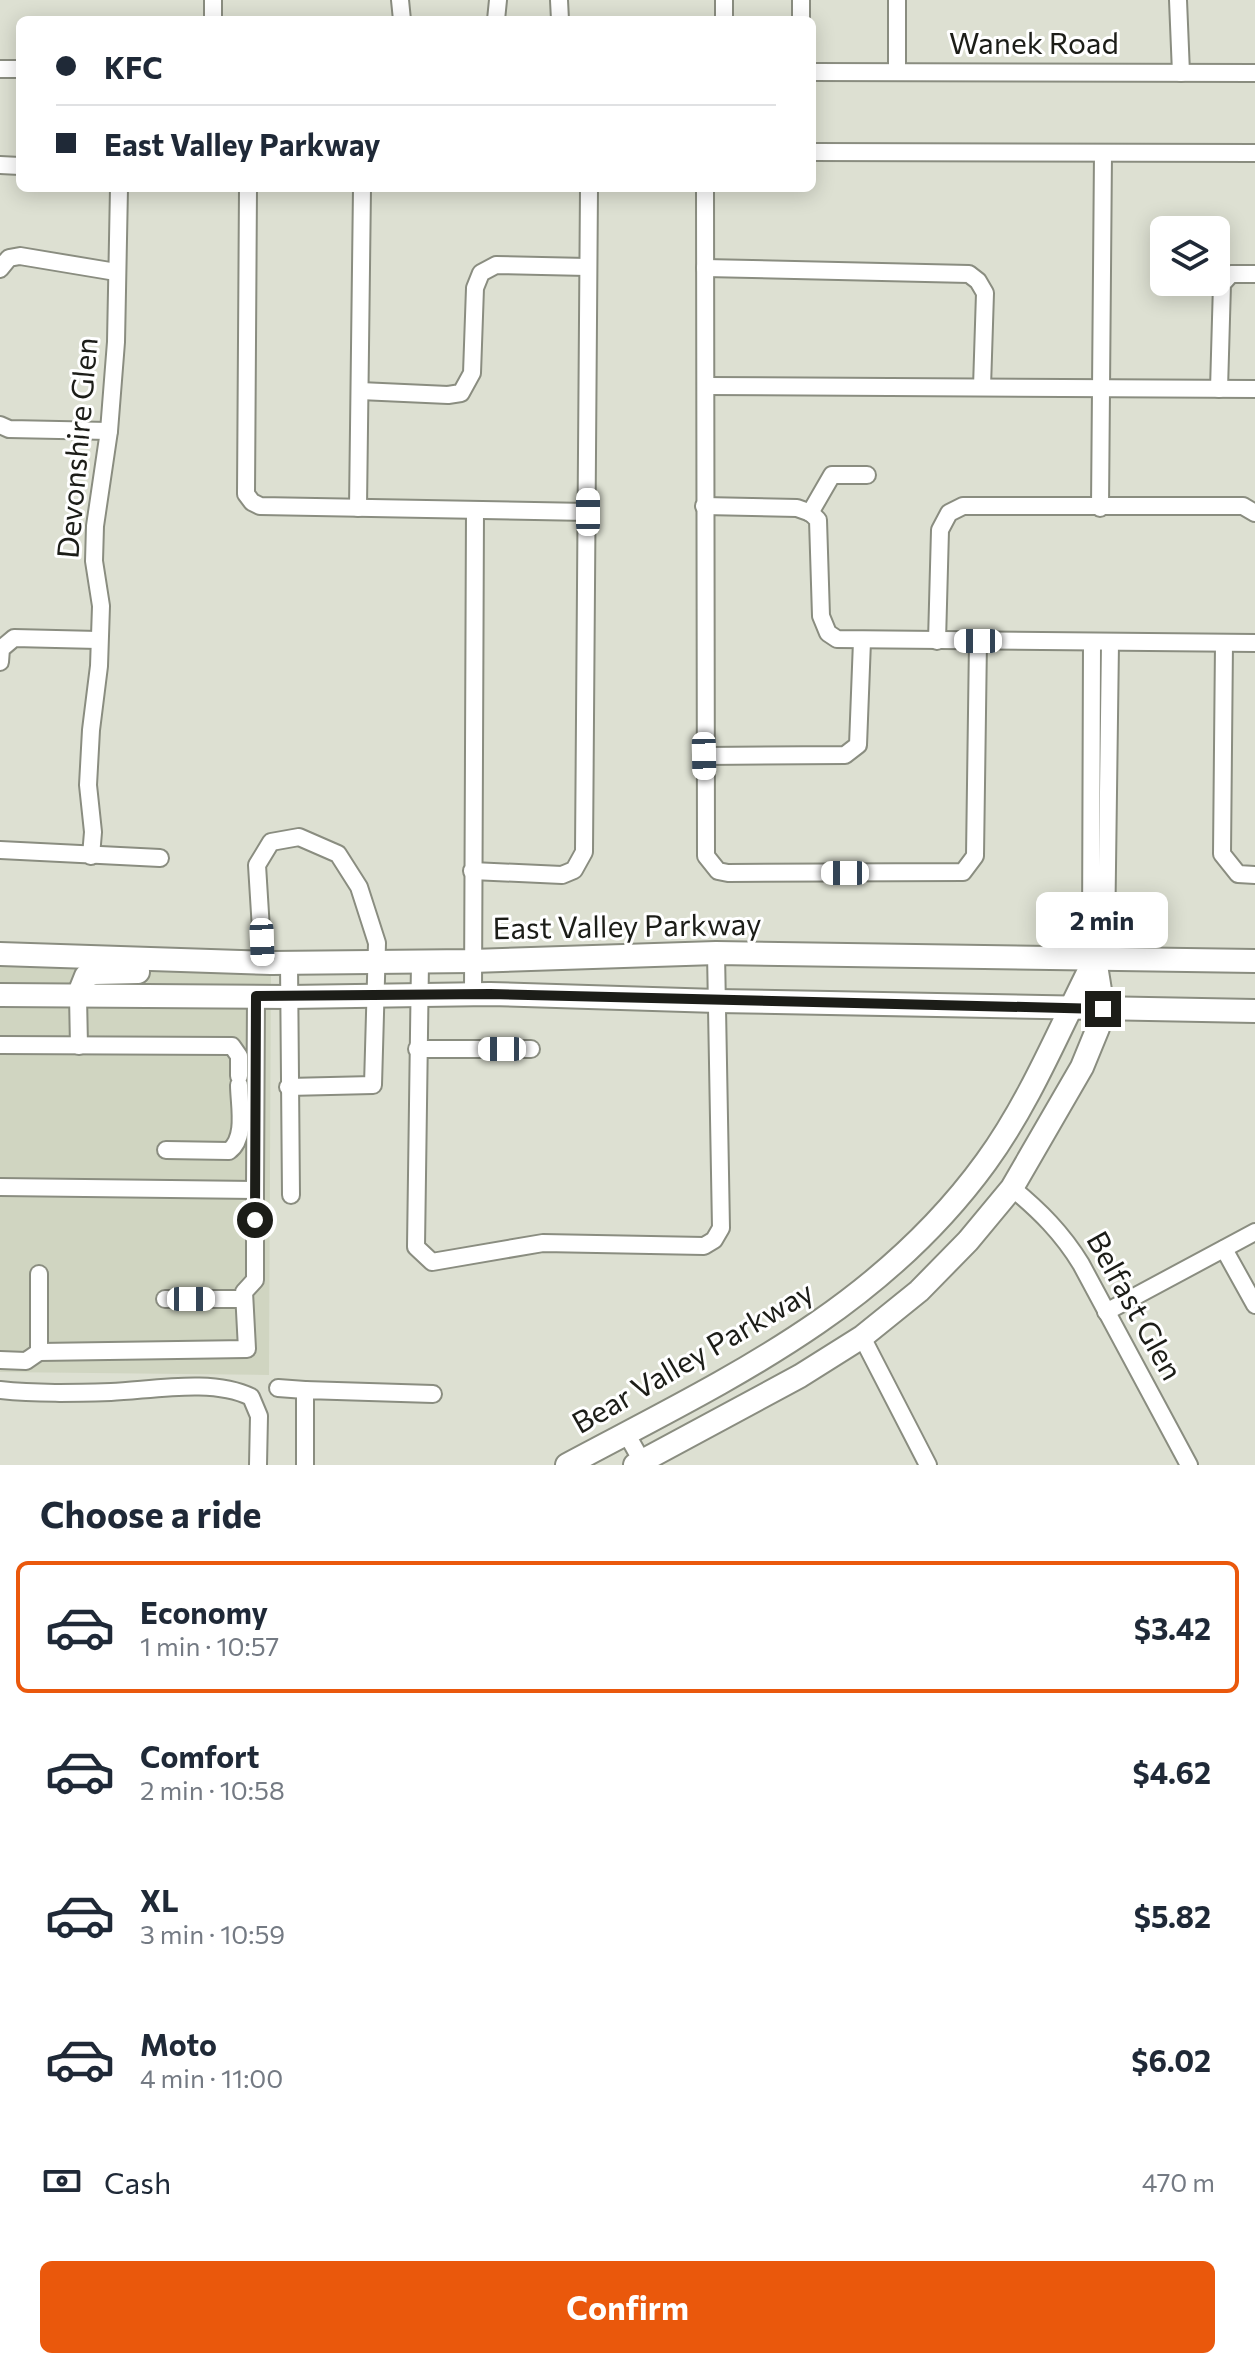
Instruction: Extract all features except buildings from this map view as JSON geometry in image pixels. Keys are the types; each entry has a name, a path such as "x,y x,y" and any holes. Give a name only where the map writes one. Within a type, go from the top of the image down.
{"main road":[{"name":"East Valley Parkway","path":"0,954 289,963 716,953 1255,961"},
{"name":"Bear Valley Parkway","path":"567,1465 795,1340 848,1303 915,1243 987,1161 1028,1093 1095,959"},
{"path":"640,1464 800,1376 862,1337 919,1291 968,1241 1012,1188 1082,1067 1103,1009 1095,959"},
{"path":"78,996 86,976 94,973 150,972 172,960"},
{"path":"0,995 289,997 473,994 1255,1011"}],"street":[{"path":"897,0 897,72"},
{"path":"1178,0 1181,73"},
{"name":"Wanek Road","path":"816,72 1255,73"},
{"path":"816,152 1255,153"},
{"path":"1100,508 1103,153"},
{"name":"Devonshire Glen","path":"91,856 93,832 88,785 101,606 94,561 95,526 109,431 116,342 119,192"},
{"path":"248,192 246,494 252,502 260,506 588,512"},
{"path":"358,508 362,192"},
{"path":"472,871 562,875 574,870 584,852 589,192"},
{"path":"705,192 704,756 706,856 718,871 963,872 975,856 978,641"},
{"path":"0,269 9,258 20,256 116,272"},
{"path":"360,391 461,393 472,373 475,288 481,273 496,265 587,267"},
{"path":"705,268 969,274 985,293 982,387"},
{"path":"1219,389 1222,284 1231,274 1255,274"},
{"path":"706,386 1255,389"},
{"path":"0,425 9,429 109,431"},
{"path":"810,513 832,475 867,475"},
{"path":"704,506 797,508 818,520 821,616 828,633 837,639 1255,643"},
{"path":"937,641 940,530 949,513 963,506 1243,506 1255,513"},
{"path":"473,994 475,510"},
{"path":"0,662 1,649 14,638 98,640"},
{"path":"704,756 845,755 858,745 862,641"},
{"path":"1092,643 1100,758"},
{"path":"1095,959 1091,941 1099,845 1100,758 1110,643"},
{"path":"1224,643 1222,854 1238,874 1255,875"},
{"path":"263,962 257,865 271,842 299,837 338,854 359,887 377,943 373,1085 288,1087"},
{"path":"0,850 160,858"},
{"path":"420,962 416,1247 432,1262 543,1243 704,1246 714,1240 721,1228 716,953"},
{"path":"289,963 291,1195"},
{"path":"78,996 79,1046"},
{"path":"0,1360 26,1361 39,1352 247,1349 244,1292 255,1280 256,996"},
{"path":"0,1045 232,1046 239,1056 240,1135 235,1146 229,1151 166,1150"},
{"path":"417,1049 531,1049"},
{"path":"0,1187 255,1190"},
{"name":"Belfast Glen","path":"1012,1188 1064,1236 1189,1465"},
{"path":"1106,1312 1255,1232"},
{"path":"1224,1249 1255,1305"},
{"path":"39,1274 39,1352"},
{"path":"165,1299 244,1299"},
{"path":"862,1337 928,1465"},
{"path":"278,1388 433,1394"},
{"path":"0,1390 235,1389 251,1397 259,1416 258,1465"},
{"path":"305,1390 305,1465"},
{"path":"626,1433 640,1464"}],"shaded area":[{"path":"0,954 271,963 269,1375 0,1372"}],"route":[{"path":"255,1220 256,996 490,994 1103,1009"}]}
